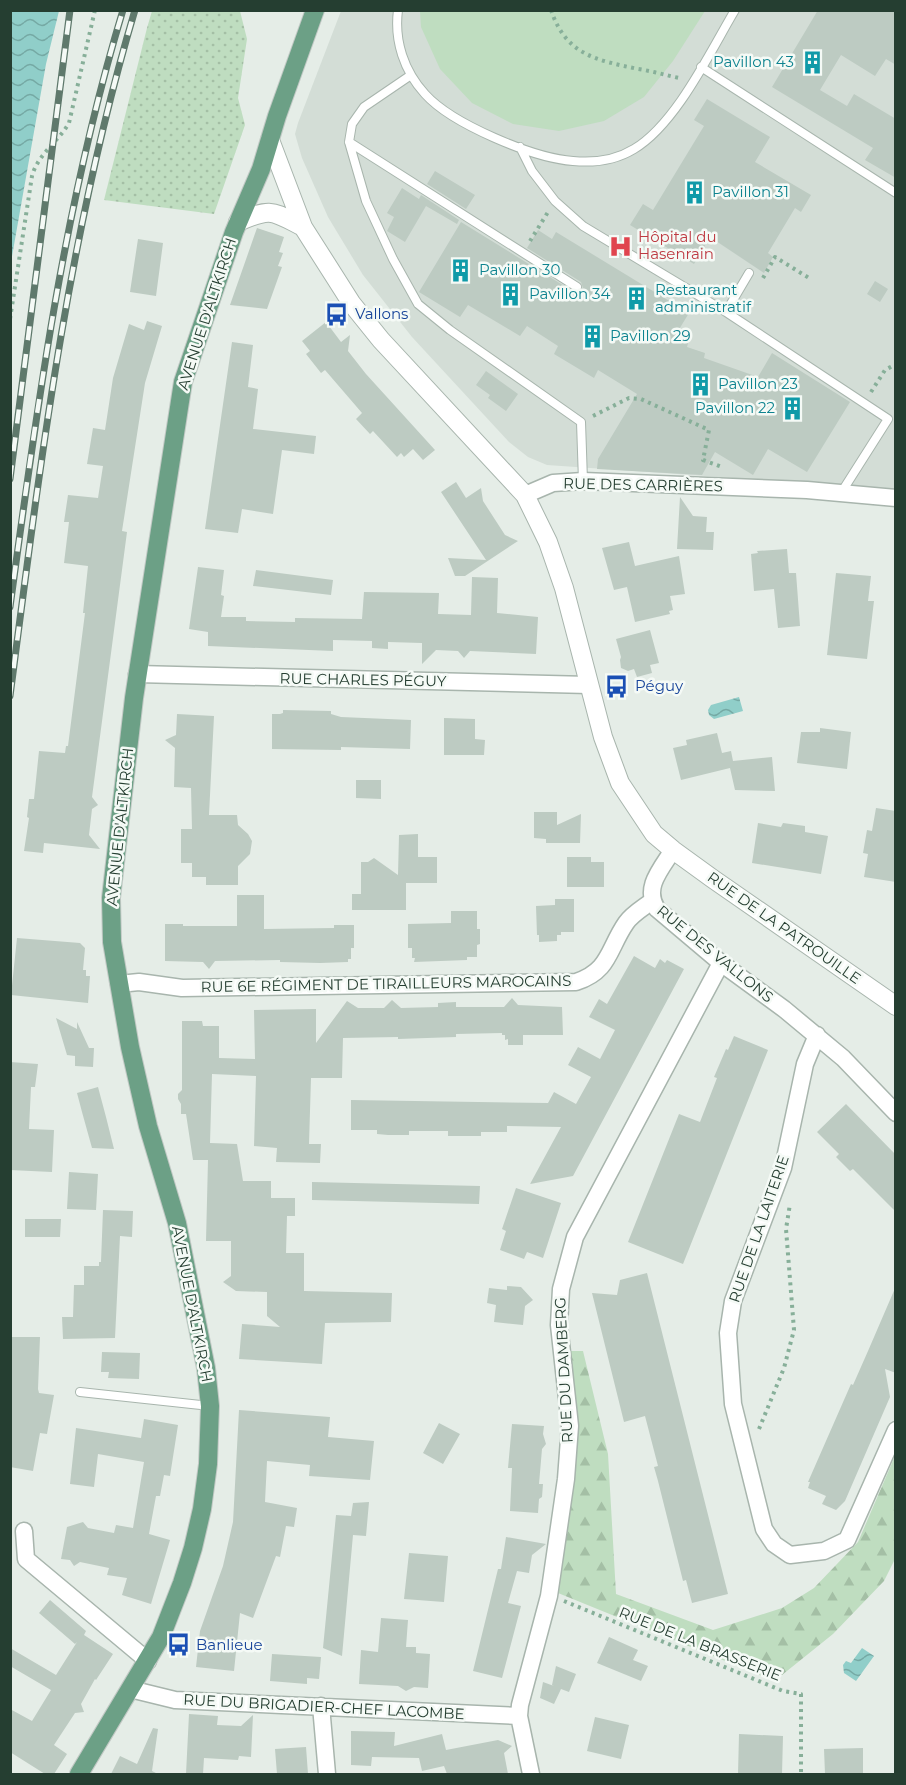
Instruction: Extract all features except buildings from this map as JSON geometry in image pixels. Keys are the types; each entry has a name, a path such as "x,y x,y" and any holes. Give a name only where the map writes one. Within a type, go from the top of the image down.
{"main road":[{"name":"AVENUE D'ALTKIRCH","path":"79,1774 161,1637 193,1548 202,1509 208,1464 210,1406 206,1368 177,1223 148,1126 112,942 111,898 137,674 181,392 194,346 238,222 261,169 315,10"}],"street":[{"path":"270,140 303,227 351,304 381,340 525,495 548,542 564,588 603,737 620,783 654,834 673,850"},
{"path":"261,169 287,187"},
{"path":"238,222 257,214 273,212 303,227"},
{"name":"RUE DES CARRIÈRES","path":"525,495 553,483 583,481 807,490 896,498"},
{"name":"RUE CHARLES PÉGUY","path":"137,674 589,685"},
{"name":"RUE DES VALLONS","path":"673,850 654,880 651,890 652,901 657,909 721,963 817,1035 843,1058 896,1113"},
{"name":"RUE DE LA PATROUILLE","path":"673,850 896,1006"},
{"name":"RUE 6E RÉGIMENT DE TIRAILLEURS MAROCAINS","path":"119,984 139,982 182,988 576,982 590,978 600,969 627,921 652,901"},
{"name":"RUE DU DAMBERG","path":"531,1774 519,1716 520,1705 549,1596 566,1479 570,1426 559,1325 564,1270 574,1237 721,963"},
{"name":"RUE DE LA LAITERIE","path":"817,1035 805,1064 783,1168 733,1301 728,1333 733,1404 764,1528 774,1544 790,1555 824,1551 847,1540 896,1430"},
{"path":"24,1531 26,1559 148,1661"},
{"name":"RUE DU BRIGADIER-CHEF LACOMBE","path":"130,1689 176,1700 519,1716"},
{"path":"321,1706 327,1774"}],"lane":[{"path":"398,10 396,26 398,41 411,75 426,95 448,113 468,125 555,159 594,162 614,158 633,150 664,124 735,10"},
{"path":"701,67 896,193"},
{"path":"411,75 363,107 352,124 349,142 366,201 393,259 418,304 450,330 581,422 583,481"},
{"path":"349,142 577,287"},
{"path":"520,147 532,171 555,201 583,226 726,312 888,419 841,493"},
{"path":"726,312 749,273"},
{"path":"80,1392 210,1406"}],"path":[{"path":"10,319 32,176 40,159 62,135 69,123 95,10"},
{"path":"551,10 556,27 566,41 590,58 692,82"},
{"path":"523,252 542,221"},
{"path":"762,279 775,257 809,278"},
{"path":"869,394 885,370 896,364"},
{"path":"581,422 629,398 640,399 709,430 703,460 723,468"},
{"path":"757,1433 784,1368 794,1329 786,1229 790,1203"},
{"name":"RUE DE LA BRASSERIE","path":"549,1596 783,1691 801,1694 801,1774"}],"shaded area":[{"name":"Hôpital du Hasenrain","path":"341,11 895,11 895,489 547,465 528,457 509,442 412,337 363,275 328,217 302,158 295,134"}],"green space":[{"path":"420,10 705,11 673,61 644,97 604,121 559,131 513,124 472,103 440,69 421,27"},
{"path":"152,11 240,11 247,39 238,98 245,125 214,214 104,200"},
{"path":"568,1351 583,1351 608,1454 616,1594 713,1630 782,1608 814,1588 858,1542 895,1456 895,1559 884,1581 833,1634 782,1675 762,1676 558,1593 575,1431"}],"water":[{"path":"12,11 59,11 46,64 11,262 10,15"},
{"path":"739,697 743,711 714,719 709,715 708,710 711,705"},
{"path":"862,1648 874,1656 856,1681 844,1673 843,1665 846,1661 851,1663"}],"railway":[{"path":"10,479 70,10"},
{"path":"10,607 42,381 68,232 102,83 123,10"},
{"path":"10,696 45,436 74,265 91,179 135,10"}],"place":[{"name":"Pavillon 43","path":"812,62"},
{"name":"Pavillon 31","path":"694,192"},
{"name":"Hôpital du Hasenrain","path":"620,246"},
{"name":"Pavillon 30","path":"461,270"},
{"name":"Pavillon 34","path":"511,294"},
{"name":"Restaurant administratif","path":"637,299"},
{"name":"Vallons","path":"337,314"},
{"name":"Pavillon 29","path":"592,336"},
{"name":"Pavillon 23","path":"700,384"},
{"name":"Pavillon 22","path":"793,408"},
{"name":"Péguy","path":"617,686"},
{"name":"Banlieue","path":"178,1645"}]}
